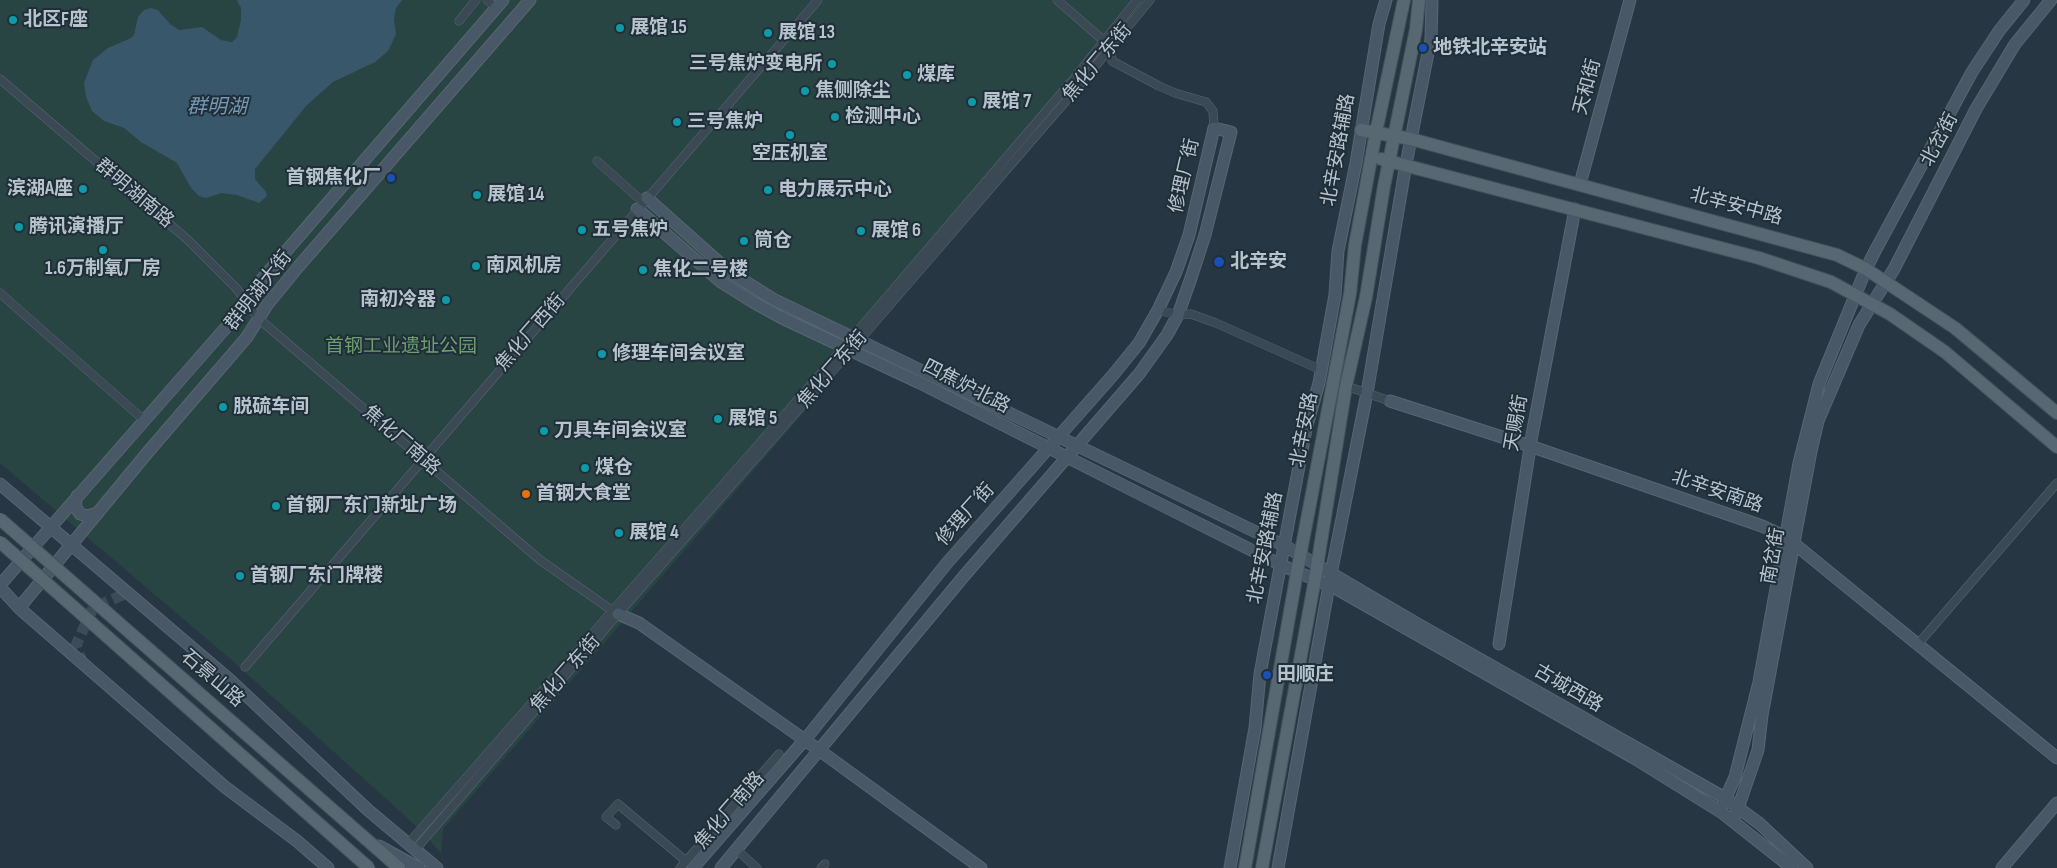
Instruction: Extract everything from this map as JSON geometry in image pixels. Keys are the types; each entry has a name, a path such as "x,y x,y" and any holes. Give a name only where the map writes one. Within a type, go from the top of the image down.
{"main road":[{"name":"群明湖大街","path":"19,608 247,336 258,318 306,259 530,0"},
{"name":"北辛安路辅路","path":"1230,868 1255,728 1260,674 1306,429 1321,370 1335,295 1338,251 1379,24 1386,0"},
{"name":"北辛安路","path":"1245,868 1300,554 1350,294 1356,245 1371,158 1404,0"},
{"name":"北辛安路","path":"1262,868 1315,580 1346,386 1366,297 1389,160 1416,29 1419,0"},
{"path":"1278,868 1330,580 1367,393 1406,164 1430,40 1432,0"},
{"name":"天和街","path":"1580,184 1630,0"},
{"name":"北岔街","path":"1855,295 1866,269 1972,72 1999,31 2024,0"},
{"name":"北岔街","path":"1872,304 1894,269 1976,109 2015,44 2051,0"},
{"name":"群明湖大街","path":"0,586 236,316 256,286 499,4"},
{"name":"修理厂街","path":"689,865 804,740 947,563 1113,375 1139,342 1158,310 1176,272 1189,235 1214,128 1231,132 1205,235 1178,315 1167,334 1139,374 964,576 721,868"},
{"name":"北辛安中路","path":"1361,130 1411,139 1837,255 1866,269 1955,328 2057,413"},
{"path":"1371,158 1406,164 1575,209 1790,268 1831,282 1890,314 1945,352 2057,447"},
{"name":"四焦炉北路","path":"642,203 730,272 780,303 1078,445 1300,554"},
{"name":"四焦炉北路","path":"642,203 721,282 782,318 920,382 1297,572"},
{"name":"天赐街","path":"1499,644 1530,446 1575,209"},
{"name":"南岔街","path":"1733,822 1758,750 1806,432 1819,384 1855,295"},
{"name":"南岔街","path":"1720,812 1735,777 1759,682 1818,421 1859,325 1872,304"},
{"path":"1321,370 1344,326"},
{"name":"北辛安南路","path":"1390,401 1530,446 1762,526 1790,540 2057,758"},
{"path":"0,484 230,680 368,810 437,868"},
{"path":"77,496 75,506 80,514 87,516 98,513"},
{"name":"石景山路","path":"0,519 398,868"},
{"name":"石景山路","path":"0,542 368,868"},
{"name":"古城西路","path":"1300,554 1317,565 1330,580 1634,758 1720,812 1792,868"},
{"name":"古城西路","path":"1297,572 1315,580 1330,580 1725,798 1760,824 1807,868"},
{"path":"0,586 19,608 225,787 297,841 328,868"},
{"path":"615,613 639,623 819,750 981,868"},
{"path":"1281,763 1304,721"},
{"path":"1234,852 1258,796"},
{"path":"2002,868 2057,803"},
{"path":"1274,806 1288,811"},
{"path":"366,839 419,868"}],"street":[{"path":"459,21 476,0"},
{"path":"487,0 499,4"},
{"name":"焦化厂西街","path":"245,667 818,0"},
{"path":"1056,0 1112,47 1112,61 1158,86 1206,102 1213,111 1214,128"},
{"name":"焦化厂东街","path":"856,339 1137,0"},
{"name":"焦化厂东街","path":"411,847 1112,47 1150,0"},
{"name":"群明湖南路","path":"0,80 188,240 246,301 258,318"},
{"path":"597,161 642,203"},
{"path":"0,294 145,421"},
{"path":"1158,310 1178,315 1191,314 1216,323 1321,370"},
{"name":"焦化厂南路","path":"258,318 540,560 615,613"},
{"path":"1346,386 1390,401"},
{"path":"1918,644 2057,483"},
{"name":"焦化厂南路","path":"680,868 689,865 779,754"},
{"path":"616,825 606,817 618,804 689,865"},
{"path":"737,850 757,868"}],"green space":[{"name":"首钢工业遗址公园","path":"0,0 1156,0 785,434 443,829 441,853 413,823 234,662 0,463"}],"water":[{"name":"群明湖","path":"237,0 402,0 396,8 394,19 396,34 388,51 375,62 333,82 307,105 255,169 255,179 267,196 259,203 237,195 221,193 206,198 199,196 191,188 177,163 141,142 124,128 104,121 92,111 86,97 84,83 93,60 108,48 134,35 138,17 144,10 151,8 158,10 170,24 179,30 202,27 221,40 232,42 237,37 241,20 241,8"}],"tunnel":[{"path":"83,664 76,645 93,608 129,592"}],"place":[{"name":"北区F座","path":"13,20"},
{"name":"展馆 15","path":"620,28"},
{"name":"展馆 13","path":"768,33"},
{"name":"地铁北辛安站","path":"1423,48"},
{"name":"三号焦炉变电所","path":"832,64"},
{"name":"煤库","path":"907,75"},
{"name":"焦侧除尘","path":"805,91"},
{"name":"展馆 7","path":"972,102"},
{"name":"检测中心","path":"835,117"},
{"name":"三号焦炉","path":"677,122"},
{"name":"空压机室","path":"790,135"},
{"name":"首钢焦化厂","path":"391,178"},
{"name":"滨湖A座","path":"83,189"},
{"name":"电力展示中心","path":"768,190"},
{"name":"展馆 14","path":"477,195"},
{"name":"腾讯演播厅","path":"19,227"},
{"name":"五号焦炉","path":"582,230"},
{"name":"展馆 6","path":"861,231"},
{"name":"筒仓","path":"744,241"},
{"name":"1.6万制氧厂房","path":"103,250"},
{"name":"北辛安","path":"1219,262"},
{"name":"南风机房","path":"476,266"},
{"name":"焦化二号楼","path":"643,270"},
{"name":"南初冷器","path":"446,300"},
{"name":"修理车间会议室","path":"602,354"},
{"name":"脱硫车间","path":"223,407"},
{"name":"展馆 5","path":"718,419"},
{"name":"刀具车间会议室","path":"544,431"},
{"name":"煤仓","path":"585,468"},
{"name":"首钢大食堂","path":"526,494"},
{"name":"首钢厂东门新址广场","path":"276,506"},
{"name":"展馆 4","path":"619,533"},
{"name":"首钢厂东门牌楼","path":"240,576"},
{"name":"田顺庄","path":"1267,675"}]}
